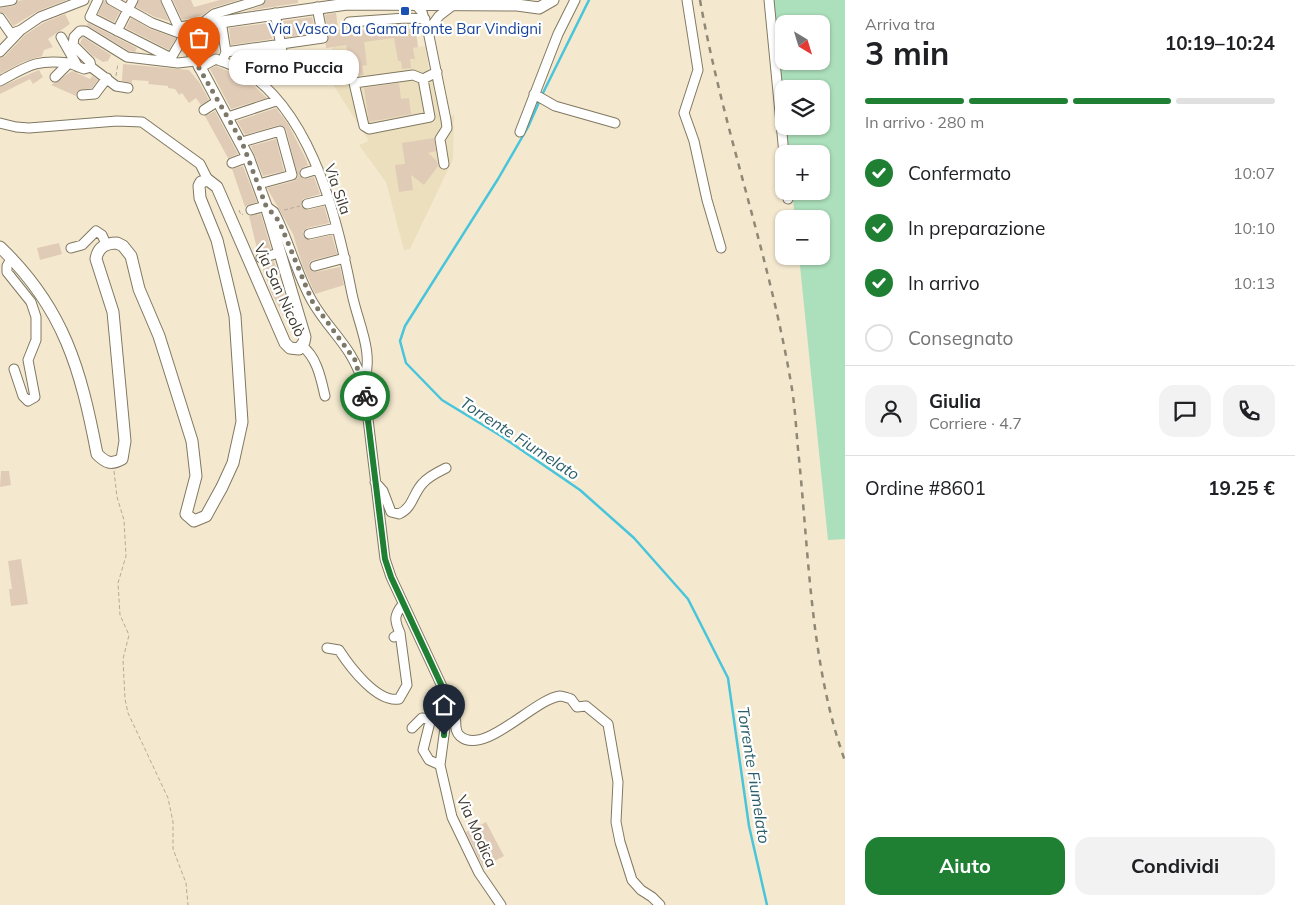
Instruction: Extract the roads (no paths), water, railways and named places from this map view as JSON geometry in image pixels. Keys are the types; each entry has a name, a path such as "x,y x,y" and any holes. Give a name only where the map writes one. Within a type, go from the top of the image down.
{"main road":[{"path":"517,5 534,0"},
{"path":"182,34 200,25 317,7 373,2 452,6 517,5 539,8 553,0"},
{"name":"Via San Nicolò","path":"182,34 197,65 242,142 270,209 279,253 305,338 302,346 295,350 285,343 219,191 208,180"},
{"path":"0,247 12,258 38,290 69,346 80,375 97,454 106,462 112,463 122,459 125,441 113,312 96,259 97,253 106,244 117,243 123,246 131,256 139,290 159,336 175,381 195,452 195,486 186,514 190,519 200,520 214,503 233,462 242,422 234,308 217,240 198,192 201,182 208,180"}],"street":[{"path":"0,2 12,0"},
{"path":"0,52 21,30 40,17 84,0"},
{"path":"86,18 93,0"},
{"path":"86,18 98,0"},
{"path":"111,0 151,26 182,34"},
{"path":"117,31 133,0"},
{"path":"86,18 171,58 174,57 182,34 166,0"},
{"path":"200,25 214,14 260,0"},
{"path":"520,132 534,94 575,0"},
{"path":"687,0 698,70 684,113 694,141 707,200 721,248"},
{"path":"769,0 783,145"},
{"path":"424,4 424,19 437,72 447,128 440,140 444,164"},
{"path":"428,31 439,16 452,6"},
{"path":"226,52 323,38 317,7"},
{"path":"275,13 284,63"},
{"path":"0,18 11,34 21,30"},
{"path":"348,22 406,18 424,19"},
{"path":"128,88 116,86 91,67 90,62 73,45 74,37 80,31 132,57 197,65 216,59 222,61 226,52 221,21"},
{"path":"61,37 78,67"},
{"path":"132,57 142,46"},
{"path":"0,81 35,63 46,60 68,63 84,69 91,67"},
{"name":"Via Sila","path":"222,61 252,76 276,100 296,126 318,170 345,258 368,351 368,371 364,386"},
{"path":"55,77 68,63"},
{"path":"423,79 430,117 369,129 364,126 354,83 413,75 423,79 437,72"},
{"path":"82,95 94,94 106,78"},
{"path":"534,94 555,106 615,123"},
{"path":"228,118 276,100"},
{"path":"204,110 218,101"},
{"path":"0,123 29,128 117,121 142,122 200,164 208,180"},
{"path":"242,142 280,131 292,175 259,184"},
{"path":"232,163 248,157"},
{"path":"305,173 318,170"},
{"path":"306,204 328,199"},
{"path":"248,212 270,209"},
{"name":"Via Modica","path":"270,209 304,285 320,314 355,360 364,386 385,559 403,604 442,684 447,706 440,765 452,817 480,873 501,905"},
{"path":"309,234 336,228"},
{"path":"71,248 82,245 96,231 102,235 106,244"},
{"path":"261,258 279,253"},
{"path":"12,258 6,272 30,302 36,317 36,340 28,360 35,391 35,397 32,400 28,401 23,396 14,369"},
{"path":"315,266 345,258"},
{"path":"302,346 307,350 317,368 325,396"},
{"path":"375,482 383,491 391,512 399,514 408,508 416,492 427,479 446,468"},
{"path":"327,648 339,650 348,664 364,682 384,697 392,700 399,699 407,685 395,622 396,613 403,604"},
{"path":"447,706 455,716 456,730 461,737 473,742 486,738 560,696 572,699 577,707 586,706 608,724 618,782 616,822 620,842 632,880 660,905"},
{"path":"412,728 422,718 428,719 430,722 423,750 430,760 440,765"}],"waterway":[{"name":"Torrente Fiumelato","path":"542,95 589,0"},
{"name":"Torrente Fiumelato","path":"540,100 528,127 498,179 405,326 400,341 406,363 442,400 501,436 580,490 634,538 688,599 728,678 749,826 767,905"}],"railway":[{"path":"700,0 721,96 782,335 794,400 812,607 824,686 833,724 845,761"}],"place":[{"name":"Via Vasco Da Gama fronte Bar Vindigni","path":"405,11"},
{"name":"Forno Puccia","path":"199,68"}]}
